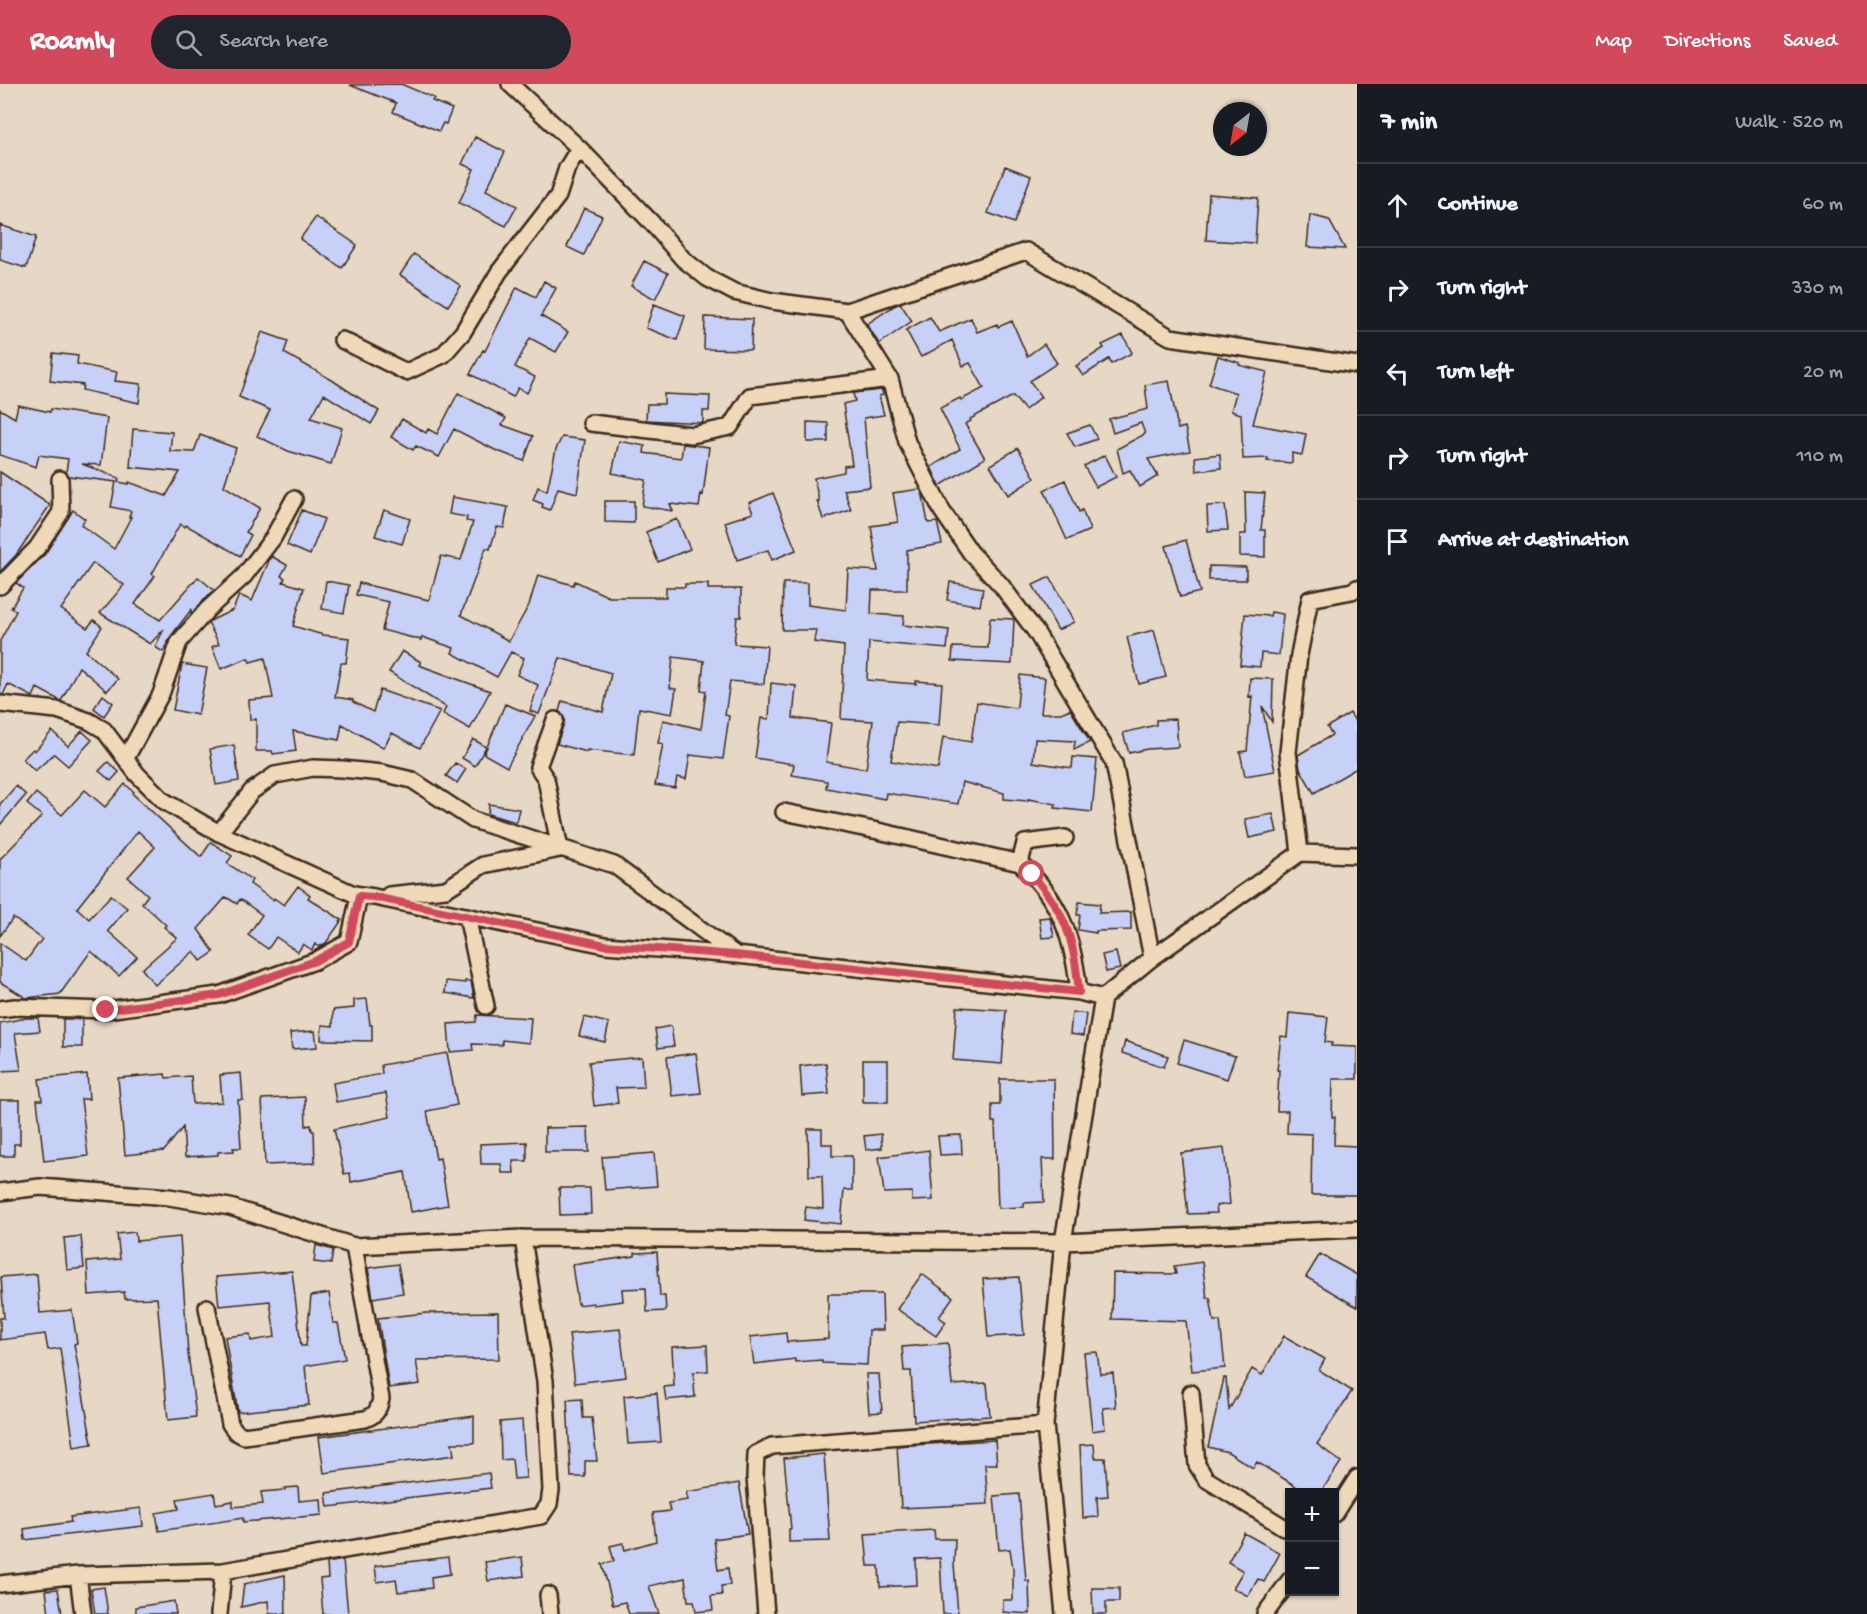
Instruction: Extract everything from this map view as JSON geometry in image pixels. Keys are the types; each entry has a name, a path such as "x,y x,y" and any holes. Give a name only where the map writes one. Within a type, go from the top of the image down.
{"street":[{"path":"510,84 579,148 652,223 683,259 706,278 734,292 772,301 847,311 1026,251 1170,337 1357,365"},
{"path":"342,340 406,372 442,355 463,332 499,273 558,196 567,168 579,148"},
{"path":"847,311 890,379 907,442 942,511 971,553 1001,585 1036,632 1114,763 1152,958"},
{"path":"591,423 692,435 730,428 750,396 890,379"},
{"path":"0,585 37,548 61,512 60,479"},
{"path":"126,758 160,694 179,642 208,609 244,576 273,538 294,499"},
{"path":"1300,853 1288,752 1299,656 1310,599 1357,588"},
{"path":"0,704 57,710 89,721 104,730 137,774 164,801 219,833 367,896 605,945 736,955 1079,992 1103,998"},
{"path":"555,720 538,767 546,779 560,849"},
{"path":"219,833 252,791 275,775 313,768 342,769 382,773 412,780 473,820 614,865 736,955"},
{"path":"784,813 878,831 1020,863 1032,874 1056,906 1069,935 1075,957 1079,992"},
{"path":"1020,863 1025,843 1065,838"},
{"path":"367,896 446,889 483,866 560,849"},
{"path":"1064,1614 1045,1425 1063,1242 1103,998 1152,958 1300,853 1357,855"},
{"path":"0,1009 15,1007 106,1010 219,995 315,961 349,942 367,896"},
{"path":"467,916 486,1006"},
{"path":"0,1192 40,1187 169,1197 230,1207 354,1246 523,1238 1063,1242 1357,1229"},
{"path":"0,1584 78,1575 223,1571 541,1516 549,1504 551,1490 545,1381 523,1238"},
{"path":"207,1307 230,1424 236,1432 244,1436 373,1416 378,1411 381,1399 354,1246"},
{"path":"1191,1393 1197,1465 1206,1479 1285,1528"},
{"path":"766,1614 755,1477 756,1454 771,1446 1045,1425"},
{"path":"1339,1507 1357,1478"},
{"path":"219,1614 223,1571"},
{"path":"78,1575 83,1614"},
{"path":"1265,1614 1285,1587"},
{"path":"548,1595 550,1614"}],"building":[{"path":"401,84 434,98 432,101 452,109 446,124 443,123 439,131 393,112 396,103 350,85"},
{"path":"475,137 505,152 486,190 517,206 506,226 459,203 474,169 462,164"},
{"path":"1005,166 1031,176 1014,223 988,213"},
{"path":"1209,194 1258,198 1255,243 1206,240"},
{"path":"584,208 602,216 584,255 567,247"},
{"path":"1310,215 1329,220 1345,249 1307,247"},
{"path":"316,217 357,245 342,268 300,239"},
{"path":"0,225 36,237 26,268 0,260"},
{"path":"414,254 461,286 448,306 400,275"},
{"path":"644,261 668,273 655,299 631,286"},
{"path":"544,281 556,288 541,316 568,332 556,352 530,338 515,367 535,377 527,393 518,388 513,397 470,374 483,350 485,351 517,287 536,297"},
{"path":"900,303 912,321 879,344 867,324"},
{"path":"654,304 685,316 677,340 646,328"},
{"path":"705,317 752,319 751,350 704,349"},
{"path":"930,317 939,332 971,318 977,332 1012,321 1027,356 1044,344 1057,363 1030,381 1041,397 1025,410 1013,396 965,424 985,458 940,486 931,467 960,449 940,408 984,388 970,363 963,366 952,340 921,357 906,330"},
{"path":"262,332 288,341 284,353 332,380 379,411 371,424 324,394 311,418 342,428 331,464 288,451 257,436 270,410 239,397"},
{"path":"1123,335 1132,353 1111,364 1109,359 1083,376 1076,366 1104,348 1102,345"},
{"path":"53,353 78,356 77,364 117,372 115,381 141,384 139,403 82,390 83,385 50,381"},
{"path":"1218,356 1240,363 1239,365 1267,372 1253,424 1306,434 1302,455 1292,453 1292,463 1267,461 1268,458 1243,459 1241,414 1231,411 1236,393 1209,384"},
{"path":"1169,381 1178,429 1185,427 1190,451 1148,459 1158,476 1140,487 1130,470 1123,473 1117,449 1145,434 1141,423 1113,433 1109,419 1148,409 1145,385"},
{"path":"882,390 883,395 879,396 884,415 864,418 870,487 844,490 851,510 823,519 817,501 819,501 814,478 844,472 844,466 852,465 843,404 855,401 853,393"},
{"path":"458,393 506,418 502,425 533,436 524,461 495,450 454,429 439,457 416,446 413,450 391,437 402,419 426,433 428,429 437,434"},
{"path":"664,394 710,396 709,411 703,411 703,423 646,420 647,404 664,404"},
{"path":"18,405 50,412 51,409 107,418 101,465 82,464 119,478 118,482 129,484 129,482 166,496 180,472 130,467 133,429 172,432 170,451 194,452 200,435 236,448 224,486 260,508 246,532 251,535 240,556 186,525 185,527 180,524 152,574 155,576 135,604 160,620 198,577 214,590 191,614 191,610 171,636 163,652 155,647 164,629 150,644 100,613 124,585 93,563 61,609 87,628 94,620 102,627 86,651 118,679 107,691 79,667 61,701 37,688 33,697 8,684 3,695 0,694 0,641 16,611 11,608 23,588 16,583 45,554 73,510 85,519 81,525 114,549 131,517 129,517 131,511 111,507 116,482 69,476 66,472 68,459 39,455 36,467 0,455 0,409 15,418"},
{"path":"807,422 828,423 828,442 807,442"},
{"path":"1090,425 1097,439 1075,447 1067,433"},
{"path":"562,437 585,440 577,493 558,488 550,510 533,500 538,487 547,491 556,449"},
{"path":"619,441 645,446 644,453 681,458 683,444 709,447 703,495 701,494 699,507 670,504 673,511 642,506 646,480 612,473"},
{"path":"1018,448 1035,478 1008,495 990,465"},
{"path":"1220,454 1221,468 1196,471 1195,457"},
{"path":"1105,455 1116,477 1096,487 1084,466"},
{"path":"0,472 50,505 16,555 0,572"},
{"path":"1065,480 1090,530 1067,540 1044,490"},
{"path":"920,489 928,523 937,522 942,544 907,550 907,590 872,590 871,614 904,616 903,625 949,630 947,649 869,642 867,680 916,684 916,681 942,683 939,725 897,722 891,761 938,769 943,737 971,742 977,702 1015,708 1020,675 1045,678 1041,713 1061,713 1070,709 1090,742 1074,750 1075,741 1035,739 1033,762 1072,768 1073,757 1097,759 1092,812 1055,808 1056,804 1028,799 1028,801 1004,799 1004,793 962,782 958,804 886,793 885,799 826,788 827,781 792,775 794,764 755,758 761,718 769,719 771,683 796,686 793,718 831,723 826,762 866,769 873,721 841,719 844,646 814,642 816,630 782,630 783,583 808,583 808,605 846,610 848,569 878,571 871,526 898,522 893,493"},
{"path":"1245,492 1265,493 1261,530 1265,530 1265,557 1240,556 1240,534 1246,534"},
{"path":"773,493 796,550 772,560 768,550 737,560 725,522 753,513 749,503"},
{"path":"452,497 508,507 504,528 497,527 490,549 486,548 461,615 509,641 529,605 538,575 573,585 575,581 609,597 666,597 666,587 685,587 685,584 708,584 708,589 741,589 741,617 737,617 734,644 767,646 764,684 730,681 725,715 729,716 723,759 690,755 686,779 677,777 675,788 655,785 663,744 658,743 663,720 701,729 706,691 701,690 704,661 673,657 670,688 676,689 672,714 639,708 634,755 587,750 587,752 557,744 564,723 564,718 559,711 562,701 603,712 611,673 560,658 539,714 530,711 538,685 517,675 524,658 511,652 497,677 452,653 454,648 422,637 421,640 382,630 389,602 356,595 359,583 429,600 441,556 461,560 473,522 466,521 467,517 449,514"},
{"path":"605,501 634,501 634,523 605,522"},
{"path":"1225,505 1228,530 1208,531 1207,506"},
{"path":"302,510 324,519 310,555 287,545"},
{"path":"384,510 410,519 402,544 375,536"},
{"path":"677,519 690,549 658,562 646,532"},
{"path":"1186,540 1200,592 1180,597 1166,546"},
{"path":"271,556 287,565 281,576 285,578 283,582 304,588 293,626 323,635 349,638 346,663 341,663 335,697 353,700 373,712 380,690 440,711 420,748 392,733 383,748 342,724 339,740 293,731 296,751 273,754 272,751 256,751 256,719 250,720 249,700 273,698 265,658 250,662 248,658 221,669 212,647 219,644 208,623 233,610 239,595 252,601"},
{"path":"1209,566 1246,567 1246,580 1209,580"},
{"path":"1050,577 1074,622 1058,630 1033,585"},
{"path":"326,581 349,585 344,613 322,609"},
{"path":"950,582 983,588 980,606 947,600"},
{"path":"1271,612 1283,614 1279,655 1261,653 1260,667 1240,665 1245,614 1270,616"},
{"path":"990,618 1014,619 1012,664 952,661 953,647 988,648"},
{"path":"1154,630 1166,677 1139,684 1127,637"},
{"path":"402,651 421,662 419,665 490,691 470,729 443,714 446,707 389,672"},
{"path":"182,664 207,668 198,715 173,710"},
{"path":"1250,678 1273,679 1272,722 1262,706 1275,771 1245,776 1240,752 1247,751 1252,696 1249,697"},
{"path":"103,695 113,703 104,716 94,708"},
{"path":"505,704 535,716 507,767 484,754"},
{"path":"1350,713 1357,724 1357,768 1314,793 1300,769 1298,755 1332,735 1327,727"},
{"path":"1176,719 1178,747 1129,753 1123,733 1156,725 1156,720"},
{"path":"52,731 68,746 82,731 92,740 68,766 54,754 35,771 23,759 33,749 35,751"},
{"path":"473,739 486,747 475,766 462,758"},
{"path":"234,745 239,781 216,785 210,749"},
{"path":"108,762 119,772 111,781 99,771"},
{"path":"455,763 466,769 457,783 446,776"},
{"path":"125,784 201,857 211,842 232,856 227,863 252,880 250,884 273,900 274,898 284,905 298,886 310,895 308,898 342,920 326,943 319,947 315,944 312,950 303,944 298,952 276,937 268,949 248,935 262,915 240,899 237,904 226,897 198,929 214,952 201,961 194,951 155,985 142,969 177,938 142,903 148,895 128,877 155,847 138,831 77,908 89,919 111,895 127,908 108,931 137,957 119,976 91,951 60,994 26,998 0,982 0,943 26,961 42,939 13,918 0,936 0,859 42,816 27,804 36,793 62,815 85,790 105,807"},
{"path":"16,786 26,795 0,825 0,804"},
{"path":"489,804 519,809 516,822 488,814"},
{"path":"1273,814 1277,832 1249,838 1245,819"},
{"path":"1079,902 1100,904 1099,913 1131,912 1131,930 1096,931 1096,933 1078,930"},
{"path":"1050,917 1054,937 1042,938 1039,918"},
{"path":"1116,952 1120,969 1106,972 1102,955"},
{"path":"446,981 465,983 465,981 471,981 474,998 445,993"},
{"path":"367,999 370,1025 372,1025 372,1041 321,1040 322,1025 333,1026 333,1010 354,1008 354,1000"},
{"path":"957,1007 1006,1010 1002,1064 953,1060"},
{"path":"1072,1012 1086,1014 1083,1036 1070,1034"},
{"path":"1289,1013 1328,1017 1325,1042 1332,1043 1331,1046 1357,1047 1357,1079 1333,1079 1332,1117 1335,1117 1334,1145 1357,1146 1357,1195 1311,1195 1312,1134 1287,1133 1288,1111 1277,1111 1279,1070 1277,1070 1281,1036 1287,1037"},
{"path":"477,1015 531,1018 529,1043 502,1040 502,1045 472,1044 473,1050 450,1052 448,1024 476,1022"},
{"path":"584,1017 609,1023 605,1042 579,1036"},
{"path":"38,1018 40,1031 15,1033 21,1070 0,1071 0,1023"},
{"path":"63,1019 82,1019 82,1047 63,1047"},
{"path":"671,1026 674,1046 658,1048 655,1029"},
{"path":"315,1031 317,1047 292,1049 290,1033"},
{"path":"1184,1040 1235,1056 1227,1079 1177,1063"},
{"path":"1125,1041 1168,1056 1164,1067 1122,1053"},
{"path":"447,1053 457,1105 427,1111 436,1159 440,1158 448,1205 411,1212 405,1172 351,1182 350,1173 344,1174 334,1129 390,1117 386,1093 336,1102 333,1083 382,1074 381,1065"},
{"path":"696,1053 701,1093 672,1096 667,1057"},
{"path":"642,1057 644,1087 616,1088 618,1103 594,1106 589,1062"},
{"path":"863,1060 888,1060 888,1102 863,1102"},
{"path":"826,1063 829,1094 802,1096 800,1066"},
{"path":"241,1073 243,1100 238,1100 241,1148 218,1152 218,1155 185,1157 183,1127 164,1151 125,1155 118,1078 165,1074 166,1078 191,1076 193,1104 222,1102 220,1075"},
{"path":"87,1074 89,1099 81,1099 88,1156 44,1161 37,1100 42,1100 39,1079"},
{"path":"1000,1079 1054,1079 1055,1159 1042,1159 1044,1202 1024,1203 1024,1207 998,1208 995,1122 992,1122 992,1105 1000,1105"},
{"path":"305,1097 306,1126 311,1125 314,1131 315,1163 265,1165 262,1099"},
{"path":"0,1100 20,1100 20,1144 14,1144 14,1156 0,1156"},
{"path":"588,1127 589,1152 545,1152 545,1128"},
{"path":"808,1129 822,1129 822,1144 832,1144 832,1156 852,1156 852,1190 844,1190 841,1224 804,1220 806,1207 823,1209 822,1176 809,1176"},
{"path":"881,1134 882,1148 866,1150 864,1136"},
{"path":"961,1135 962,1154 940,1155 938,1136"},
{"path":"527,1142 527,1161 513,1161 514,1173 502,1173 501,1164 481,1164 480,1144"},
{"path":"1224,1148 1230,1204 1216,1206 1217,1213 1188,1214 1181,1153"},
{"path":"929,1150 933,1200 912,1201 912,1192 884,1193 879,1157"},
{"path":"654,1153 657,1186 605,1190 602,1157"},
{"path":"559,1188 590,1188 591,1214 560,1215"},
{"path":"135,1232 136,1241 180,1237 188,1353 196,1417 168,1420 157,1298 125,1299 124,1292 89,1295 87,1262 120,1259 117,1234"},
{"path":"81,1236 84,1268 67,1270 64,1238"},
{"path":"316,1245 333,1250 331,1264 314,1262"},
{"path":"657,1252 660,1296 665,1296 666,1311 647,1312 646,1288 622,1289 623,1301 578,1305 572,1265 635,1256 635,1253"},
{"path":"1320,1254 1357,1275 1357,1307 1306,1277"},
{"path":"1202,1262 1207,1298 1210,1298 1214,1321 1220,1321 1225,1368 1192,1371 1186,1321 1112,1319 1113,1273 1176,1274 1174,1266"},
{"path":"398,1264 403,1293 373,1298 368,1268"},
{"path":"292,1271 301,1346 306,1346 311,1296 329,1293 333,1323 338,1323 345,1359 305,1366 309,1405 238,1412 225,1337 250,1334 251,1341 275,1337 270,1301 219,1306 216,1277"},
{"path":"37,1274 40,1313 72,1310 77,1343 74,1344 92,1444 74,1447 60,1348 48,1350 45,1334 0,1340 0,1318 4,1318 1,1277"},
{"path":"922,1274 953,1297 939,1317 946,1322 936,1336 897,1309"},
{"path":"1019,1277 1024,1335 988,1337 983,1279"},
{"path":"828,1294 882,1294 883,1330 869,1330 867,1365 822,1363 822,1360 795,1362 795,1359 754,1364 750,1337 786,1333 787,1342 828,1339"},
{"path":"498,1312 499,1359 416,1360 420,1384 389,1388 378,1318 427,1313"},
{"path":"620,1329 626,1377 575,1383 569,1334"},
{"path":"1284,1336 1325,1359 1319,1370 1352,1391 1317,1444 1341,1462 1324,1488 1299,1488 1257,1462 1253,1468 1228,1452 1208,1447 1224,1378 1226,1378 1229,1410 1252,1369 1262,1375"},
{"path":"948,1343 952,1385 987,1383 990,1416 914,1421 911,1371 904,1371 902,1347"},
{"path":"707,1345 708,1371 693,1372 695,1397 666,1400 664,1387 674,1386 672,1347"},
{"path":"1097,1352 1100,1374 1113,1373 1116,1407 1103,1408 1105,1429 1092,1431 1084,1353"},
{"path":"866,1374 879,1374 882,1412 869,1413"},
{"path":"657,1393 661,1442 628,1444 624,1396"},
{"path":"582,1399 583,1418 592,1418 597,1461 585,1461 585,1477 571,1477 567,1400"},
{"path":"474,1416 474,1443 452,1443 454,1455 324,1473 319,1437"},
{"path":"522,1420 526,1478 514,1479 512,1459 501,1460 500,1422"},
{"path":"995,1440 997,1464 985,1464 988,1504 901,1508 897,1446"},
{"path":"1094,1444 1095,1458 1105,1458 1108,1496 1097,1497 1098,1517 1083,1518 1080,1445"},
{"path":"824,1454 830,1541 789,1542 789,1529 791,1529 784,1458"},
{"path":"489,1473 491,1488 328,1507 326,1493"},
{"path":"739,1483 748,1534 714,1539 718,1570 728,1568 730,1585 721,1586 722,1595 711,1596 713,1610 696,1612 694,1601 688,1601 685,1578 649,1586 659,1614 629,1614 625,1602 613,1605 602,1564 614,1561 610,1546 623,1543 625,1550 656,1541 653,1513 670,1511 668,1503 688,1500 686,1492"},
{"path":"298,1487 299,1501 321,1499 322,1515 243,1522 243,1518 159,1531 156,1513 179,1509 177,1499 214,1493 216,1504 233,1501 233,1507 263,1504 261,1492"},
{"path":"1019,1494 1026,1581 1029,1581 1030,1614 1003,1612 1003,1600 1013,1600 1013,1569 1010,1549 999,1550 994,1496"},
{"path":"141,1508 143,1526 25,1540 24,1529 71,1522 70,1517"},
{"path":"934,1530 935,1539 955,1539 954,1564 958,1614 943,1614 940,1558 916,1559 917,1585 880,1587 879,1566 868,1566 865,1534"},
{"path":"1244,1533 1280,1553 1264,1582 1258,1579 1248,1596 1233,1588 1243,1571 1228,1562"},
{"path":"448,1557 450,1574 431,1577 432,1588 398,1592 396,1579 377,1582 375,1566"},
{"path":"522,1557 524,1576 488,1581 485,1562"},
{"path":"343,1560 348,1614 323,1614 320,1579 328,1578 327,1563"},
{"path":"285,1575 286,1614 269,1614 268,1601 241,1607 244,1584"},
{"path":"104,1587 108,1614 95,1614 91,1589"},
{"path":"1092,1588 1119,1588 1119,1602 1106,1602 1106,1614 1093,1614"},
{"path":"58,1589 62,1614 49,1614 46,1590"},
{"path":"174,1601 176,1614 136,1614 136,1607"}],"route":[{"path":"106,1010 219,995 315,961 349,942 359,896 374,897 605,945 736,955 1079,992 1075,957 1069,935 1056,906 1032,874"}]}
